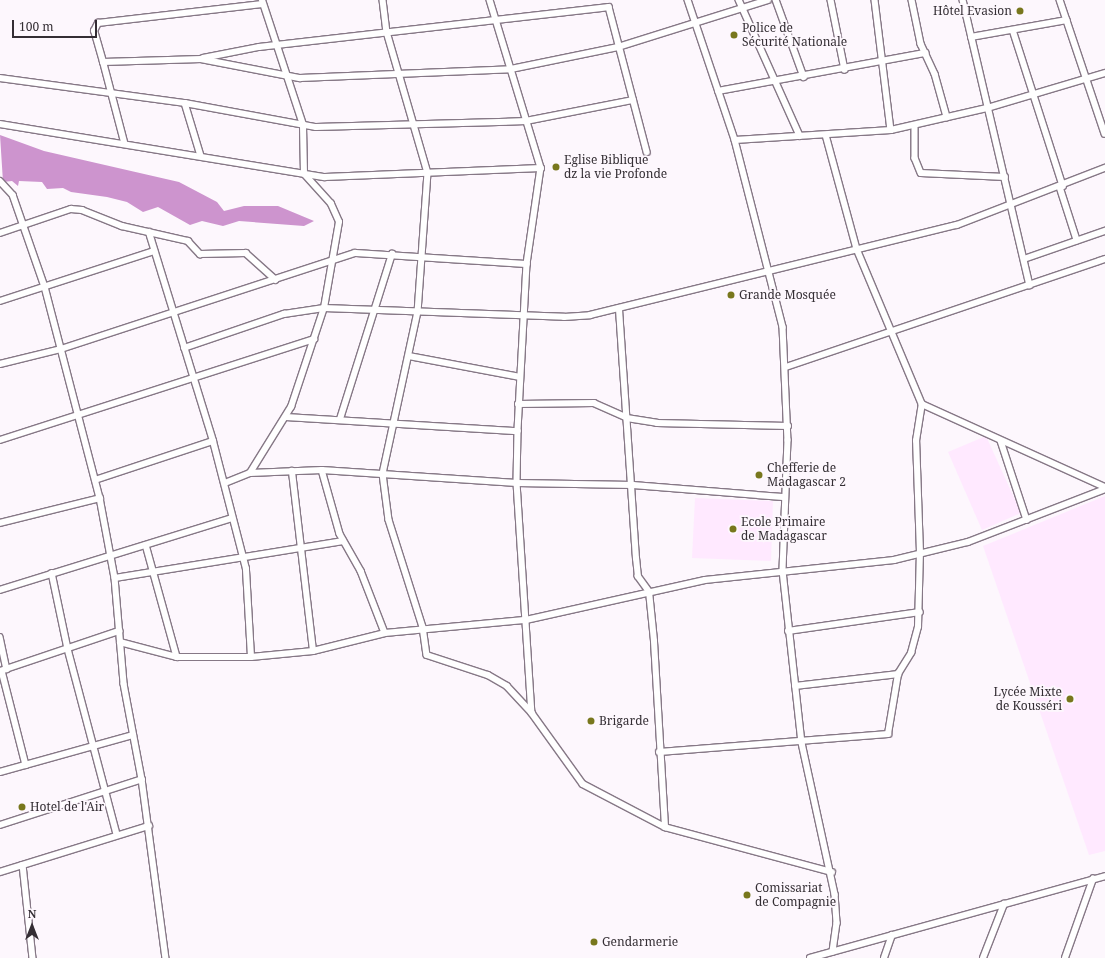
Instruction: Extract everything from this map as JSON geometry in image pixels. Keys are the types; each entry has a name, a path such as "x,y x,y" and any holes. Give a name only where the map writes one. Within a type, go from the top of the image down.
{"street":[{"path":"383,0 387,32 428,173 418,312 409,356 392,423 383,474 392,534 423,627 427,655 431,659 488,675 507,686 532,714 583,784 665,827 832,872"},
{"path":"490,0 541,168 527,264 527,314 518,404 517,483 532,714"},
{"path":"688,0 694,22 735,140 770,268 783,327 788,426 783,497 782,571 802,743 832,872 837,924 833,952"},
{"path":"739,0 740,7 800,136"},
{"path":"201,59 285,77 511,69 618,47 740,7 768,0"},
{"path":"776,0 804,77"},
{"path":"831,0 845,70"},
{"path":"875,0 891,130"},
{"path":"912,0 921,44 926,53 947,117"},
{"path":"963,0 987,108 1012,204 1030,285"},
{"path":"1060,0 1105,134"},
{"path":"124,142 114,94 94,31 98,23 262,2 285,77 303,125 304,174 338,217 333,263 324,308 314,340 286,417 250,473"},
{"path":"103,62 201,59 276,45 609,8 618,47 647,152"},
{"path":"971,37 1067,20"},
{"path":"1013,30 1077,240"},
{"path":"718,91 845,70 926,53"},
{"path":"735,140 891,130 987,108 1105,73"},
{"path":"0,78 184,103 303,125 526,121 633,100"},
{"path":"184,103 201,156"},
{"path":"0,124 124,142 325,177 541,168"},
{"path":"915,125 915,158 921,173 1005,177"},
{"path":"659,752 802,743 888,734 898,674 910,653 920,612 920,553 916,441 922,404 856,249 826,135"},
{"path":"184,348 284,314 324,308 418,312 527,314 564,317 619,309 770,268 957,225 1062,187 1105,168"},
{"path":"0,181 13,195 45,287 100,498 115,578 120,642 133,735 142,779 149,826 166,958"},
{"path":"0,233 71,209 149,233 188,241 200,254 246,253 276,280"},
{"path":"1024,258 1105,231"},
{"path":"149,233 225,483 232,518 248,579 251,657"},
{"path":"0,301 154,251"},
{"path":"0,364 61,349 173,312 333,263 355,253 422,255 527,264"},
{"path":"340,419 377,310 392,254"},
{"path":"786,367 891,333 1105,259"},
{"path":"619,309 633,485 638,577 649,592 665,827"},
{"path":"0,440 79,417 194,378 314,340"},
{"path":"409,356 520,377"},
{"path":"518,404 594,403 627,418 658,423 788,426"},
{"path":"922,404 1105,488"},
{"path":"286,417 340,419 518,431"},
{"path":"95,480 213,441"},
{"path":"1001,441 1027,520"},
{"path":"225,483 250,473 322,470 517,483 633,485 783,497"},
{"path":"322,470 343,541 361,571 385,632"},
{"path":"292,471 299,548 313,651"},
{"path":"120,642 177,657 251,657 313,651 385,632 423,627 526,620 705,580 782,571 866,564 920,553 968,542 1105,488"},
{"path":"0,523 100,498"},
{"path":"0,590 232,518"},
{"path":"115,578 152,570 241,555 343,541"},
{"path":"146,545 177,657"},
{"path":"52,573 68,649 95,746 117,835"},
{"path":"788,632 920,612"},
{"path":"3,670 119,631"},
{"path":"0,637 3,670 26,764"},
{"path":"795,686 898,674"},
{"path":"0,772 133,735"},
{"path":"0,825 142,779"},
{"path":"0,872 149,826"},
{"path":"23,865 33,958"},
{"path":"810,958 1105,876"},
{"path":"1066,958 1093,879"},
{"path":"983,958 1004,904"},
{"path":"884,958 892,935"}],"shaded area":[{"path":"0,135 44,151 179,182 217,202 224,211 244,206 278,206 314,221 304,226 239,221 223,226 202,221 190,225 158,207 143,212 127,202 107,197 71,192 63,188 47,189 42,182 19,181 18,186 12,181 3,182"},
{"path":"986,436 1021,513 982,530 948,452"},
{"name":"Lycée Mixte de Kousséri","path":"1105,496 1105,851 1089,855 983,546"},
{"name":"Ecole Primaire de Madagascar","path":"695,498 773,501 771,561 692,558"}],"place":[{"name":"Hôtel Evasion","path":"1020,11"},
{"name":"Police de Sécurité Nationale","path":"734,35"},
{"name":"Eglise Biblique dz la vie Profonde","path":"556,167"},
{"name":"Grande Mosquée","path":"731,295"},
{"name":"Chefferie de Madagascar 2","path":"759,475"},
{"name":"Ecole Primaire de Madagascar","path":"733,529"},
{"name":"Lycée Mixte de Kousséri","path":"1070,699"},
{"name":"Brigarde","path":"591,721"},
{"name":"Hotel de l'Air","path":"22,807"},
{"name":"Comissariat de Compagnie","path":"747,895"},
{"name":"Gendarmerie","path":"594,942"}]}
